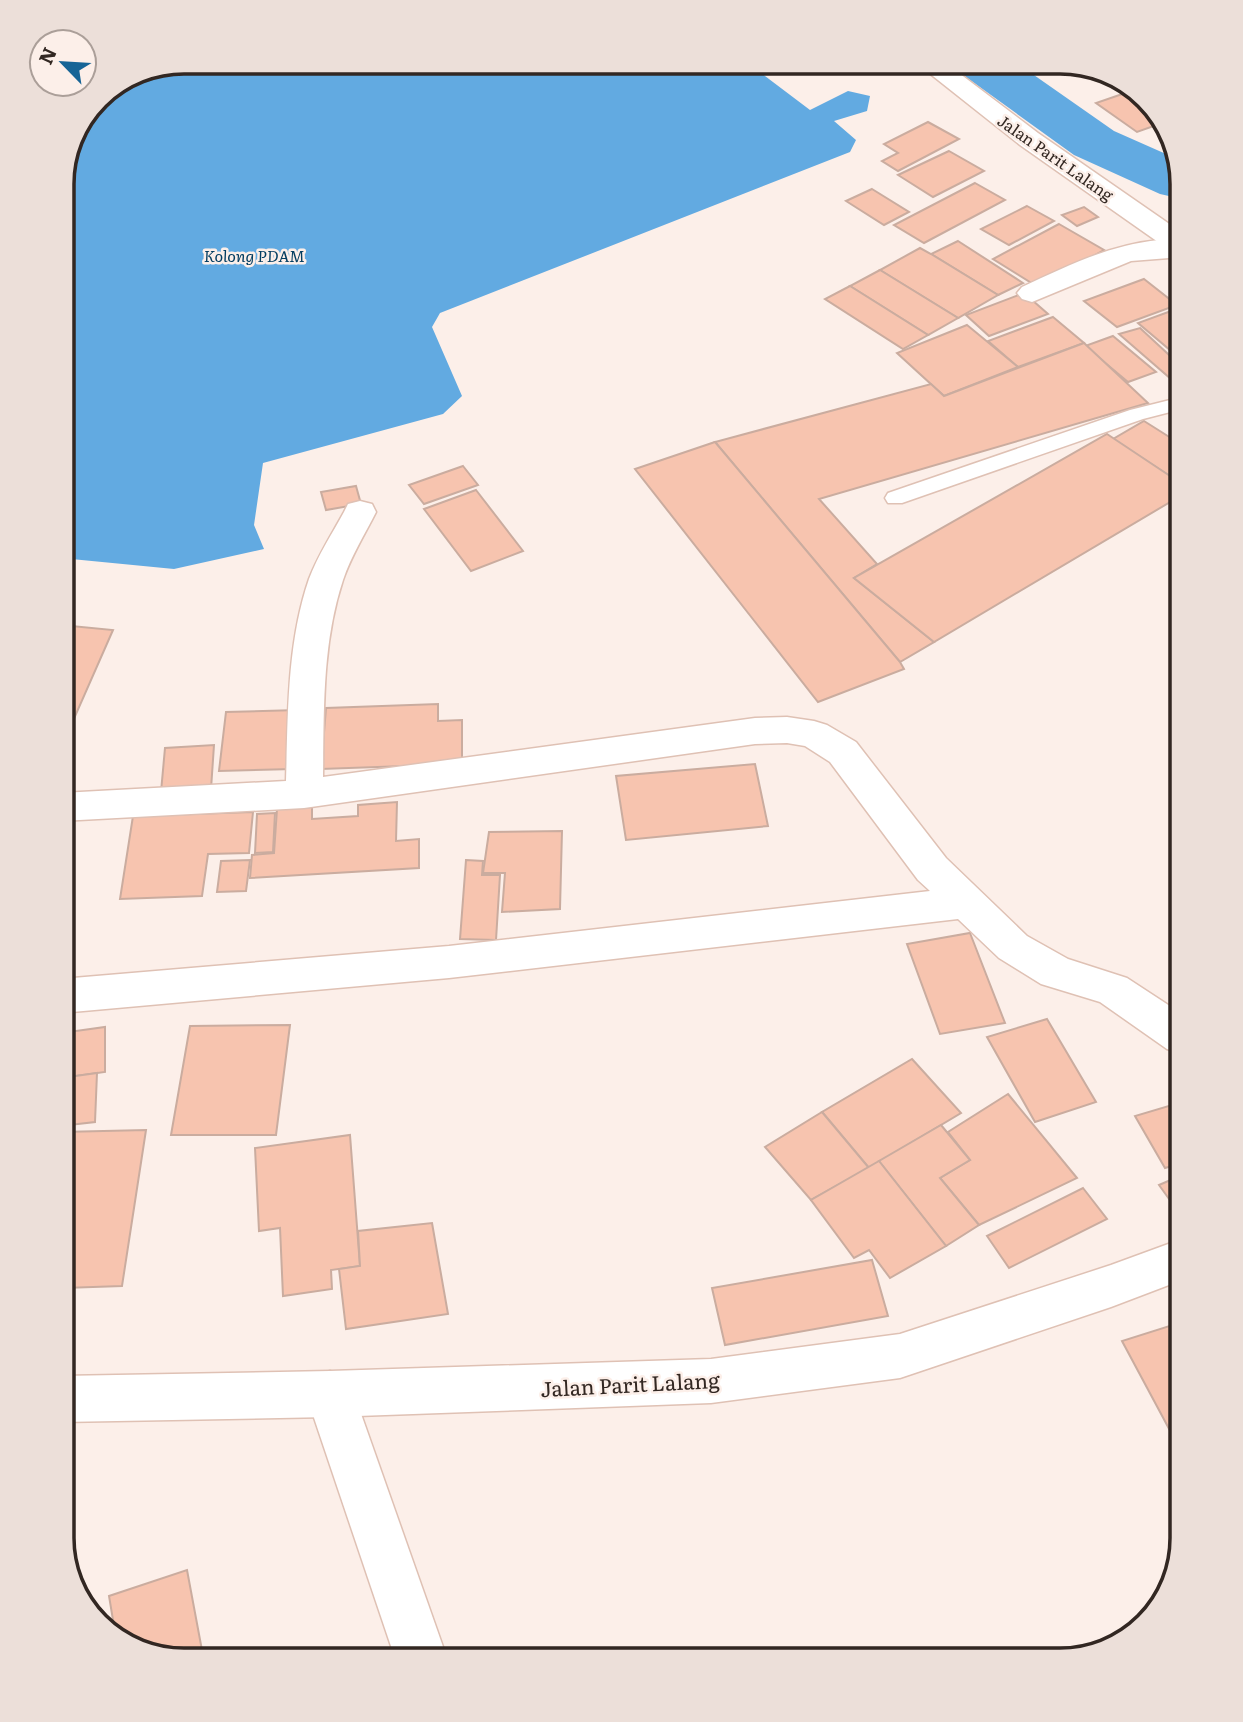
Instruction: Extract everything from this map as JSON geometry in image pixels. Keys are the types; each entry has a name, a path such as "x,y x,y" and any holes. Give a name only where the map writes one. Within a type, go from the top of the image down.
{"street":[{"name":"Jalan Parit Lalang","path":"943,74 1170,239"},
{"path":"1032,293 1137,249 1170,245"},
{"path":"304,794 306,719 316,614 327,577 360,512"},
{"path":"74,806 304,794 755,731 787,730 814,734 843,752 932,869 1013,947 1032,961 1055,972 1113,990 1170,1028"},
{"path":"74,995 449,962 967,902"},
{"name":"Jalan Parit Lalang","path":"74,1399 330,1394 711,1381 900,1356 1111,1286 1170,1264"},
{"path":"330,1394 418,1648"}],"lane":[{"path":"895,498 1137,414 1170,406"}],"water":[{"name":"Kolong PDAM","path":"183,74 762,74 810,110 848,91 870,96 867,111 834,121 856,140 850,152 440,313 432,327 462,396 443,414 263,463 254,525 264,549 174,569 74,559 74,176 77,155 96,116 128,88 148,79"}],"building":[{"path":"1123,94 1154,126 1137,132 1096,103"},
{"path":"928,122 959,139 898,171 882,161 898,153 884,144"},
{"path":"949,151 984,171 933,197 898,175"},
{"path":"975,183 1005,200 924,243 894,225"},
{"path":"872,189 909,212 884,225 846,201"},
{"path":"1027,206 1054,221 1009,245 981,229"},
{"path":"1084,207 1098,217 1077,226 1062,215"},
{"path":"1059,224 1104,250 1038,287 993,259"},
{"path":"958,241 1023,283 998,295 931,254"},
{"path":"920,248 998,295 958,318 880,270"},
{"path":"880,270 958,318 928,335 850,286"},
{"path":"1144,279 1170,299 1170,308 1117,327 1084,301"},
{"path":"850,286 928,335 903,349 825,299"},
{"path":"1024,293 1048,314 989,336 966,315"},
{"path":"1170,311 1170,350 1138,323"},
{"path":"1053,317 1084,343 1018,367 988,341"},
{"path":"967,325 1018,367 944,396 897,353"},
{"path":"1140,328 1170,356 1170,378 1119,334"},
{"path":"1113,336 1156,372 1128,382 1085,346"},
{"path":"1084,343 1148,403 819,499 877,564 854,578 934,642 900,662 715,442 931,384 944,396"},
{"path":"1144,421 1170,437 1170,476 1113,439"},
{"path":"1107,434 1170,476 1170,502 934,642 854,578"},
{"path":"715,442 904,669 818,702 635,469"},
{"path":"463,466 478,485 424,504 409,485"},
{"path":"356,486 361,504 326,510 321,492"},
{"path":"476,490 523,551 471,571 424,509"},
{"path":"74,626 113,630 74,719"},
{"path":"438,704 438,721 462,720 462,764 321,769 326,708"},
{"path":"298,710 293,769 219,771 226,712"},
{"path":"214,745 211,789 161,792 165,748"},
{"path":"755,764 768,826 626,840 616,776"},
{"path":"397,802 396,841 419,839 419,868 250,878 252,855 274,853 277,809 312,807 312,819 358,816 358,805"},
{"path":"253,812 249,853 208,854 202,896 120,899 133,816"},
{"path":"275,813 273,852 255,853 257,814"},
{"path":"562,831 560,909 502,912 505,873 483,873 489,832"},
{"path":"250,860 246,891 217,892 221,861"},
{"path":"466,860 483,861 482,875 500,875 496,940 460,939"},
{"path":"970,933 1005,1023 940,1034 907,944"},
{"path":"1047,1019 1096,1102 1035,1122 987,1037"},
{"path":"290,1025 276,1135 171,1135 190,1026"},
{"path":"105,1027 105,1072 74,1076 74,1031"},
{"path":"912,1059 961,1113 869,1168 822,1112"},
{"path":"97,1073 95,1122 74,1124 74,1076"},
{"path":"1008,1094 1077,1178 979,1225 940,1178 970,1160 948,1132"},
{"path":"1170,1106 1170,1167 1165,1168 1135,1116"},
{"path":"822,1112 869,1168 811,1200 765,1147"},
{"path":"941,1125 970,1160 940,1178 979,1225 946,1246 879,1161"},
{"path":"146,1130 122,1286 74,1288 74,1132"},
{"path":"350,1135 360,1266 331,1270 332,1289 283,1296 280,1228 259,1231 255,1148"},
{"path":"879,1161 946,1246 890,1278 869,1250 854,1258 811,1200"},
{"path":"1170,1180 1170,1200 1159,1185"},
{"path":"1083,1188 1107,1219 1009,1268 987,1236"},
{"path":"432,1223 448,1314 346,1329 339,1269 360,1266 358,1231"},
{"path":"872,1260 888,1316 725,1345 712,1288"},
{"path":"1170,1326 1170,1431 1122,1341"},
{"path":"187,1570 202,1648 176,1648 148,1643 122,1630 114,1623 109,1596"}],"waterway":[{"path":"996,74 1094,143 1170,177"}]}
